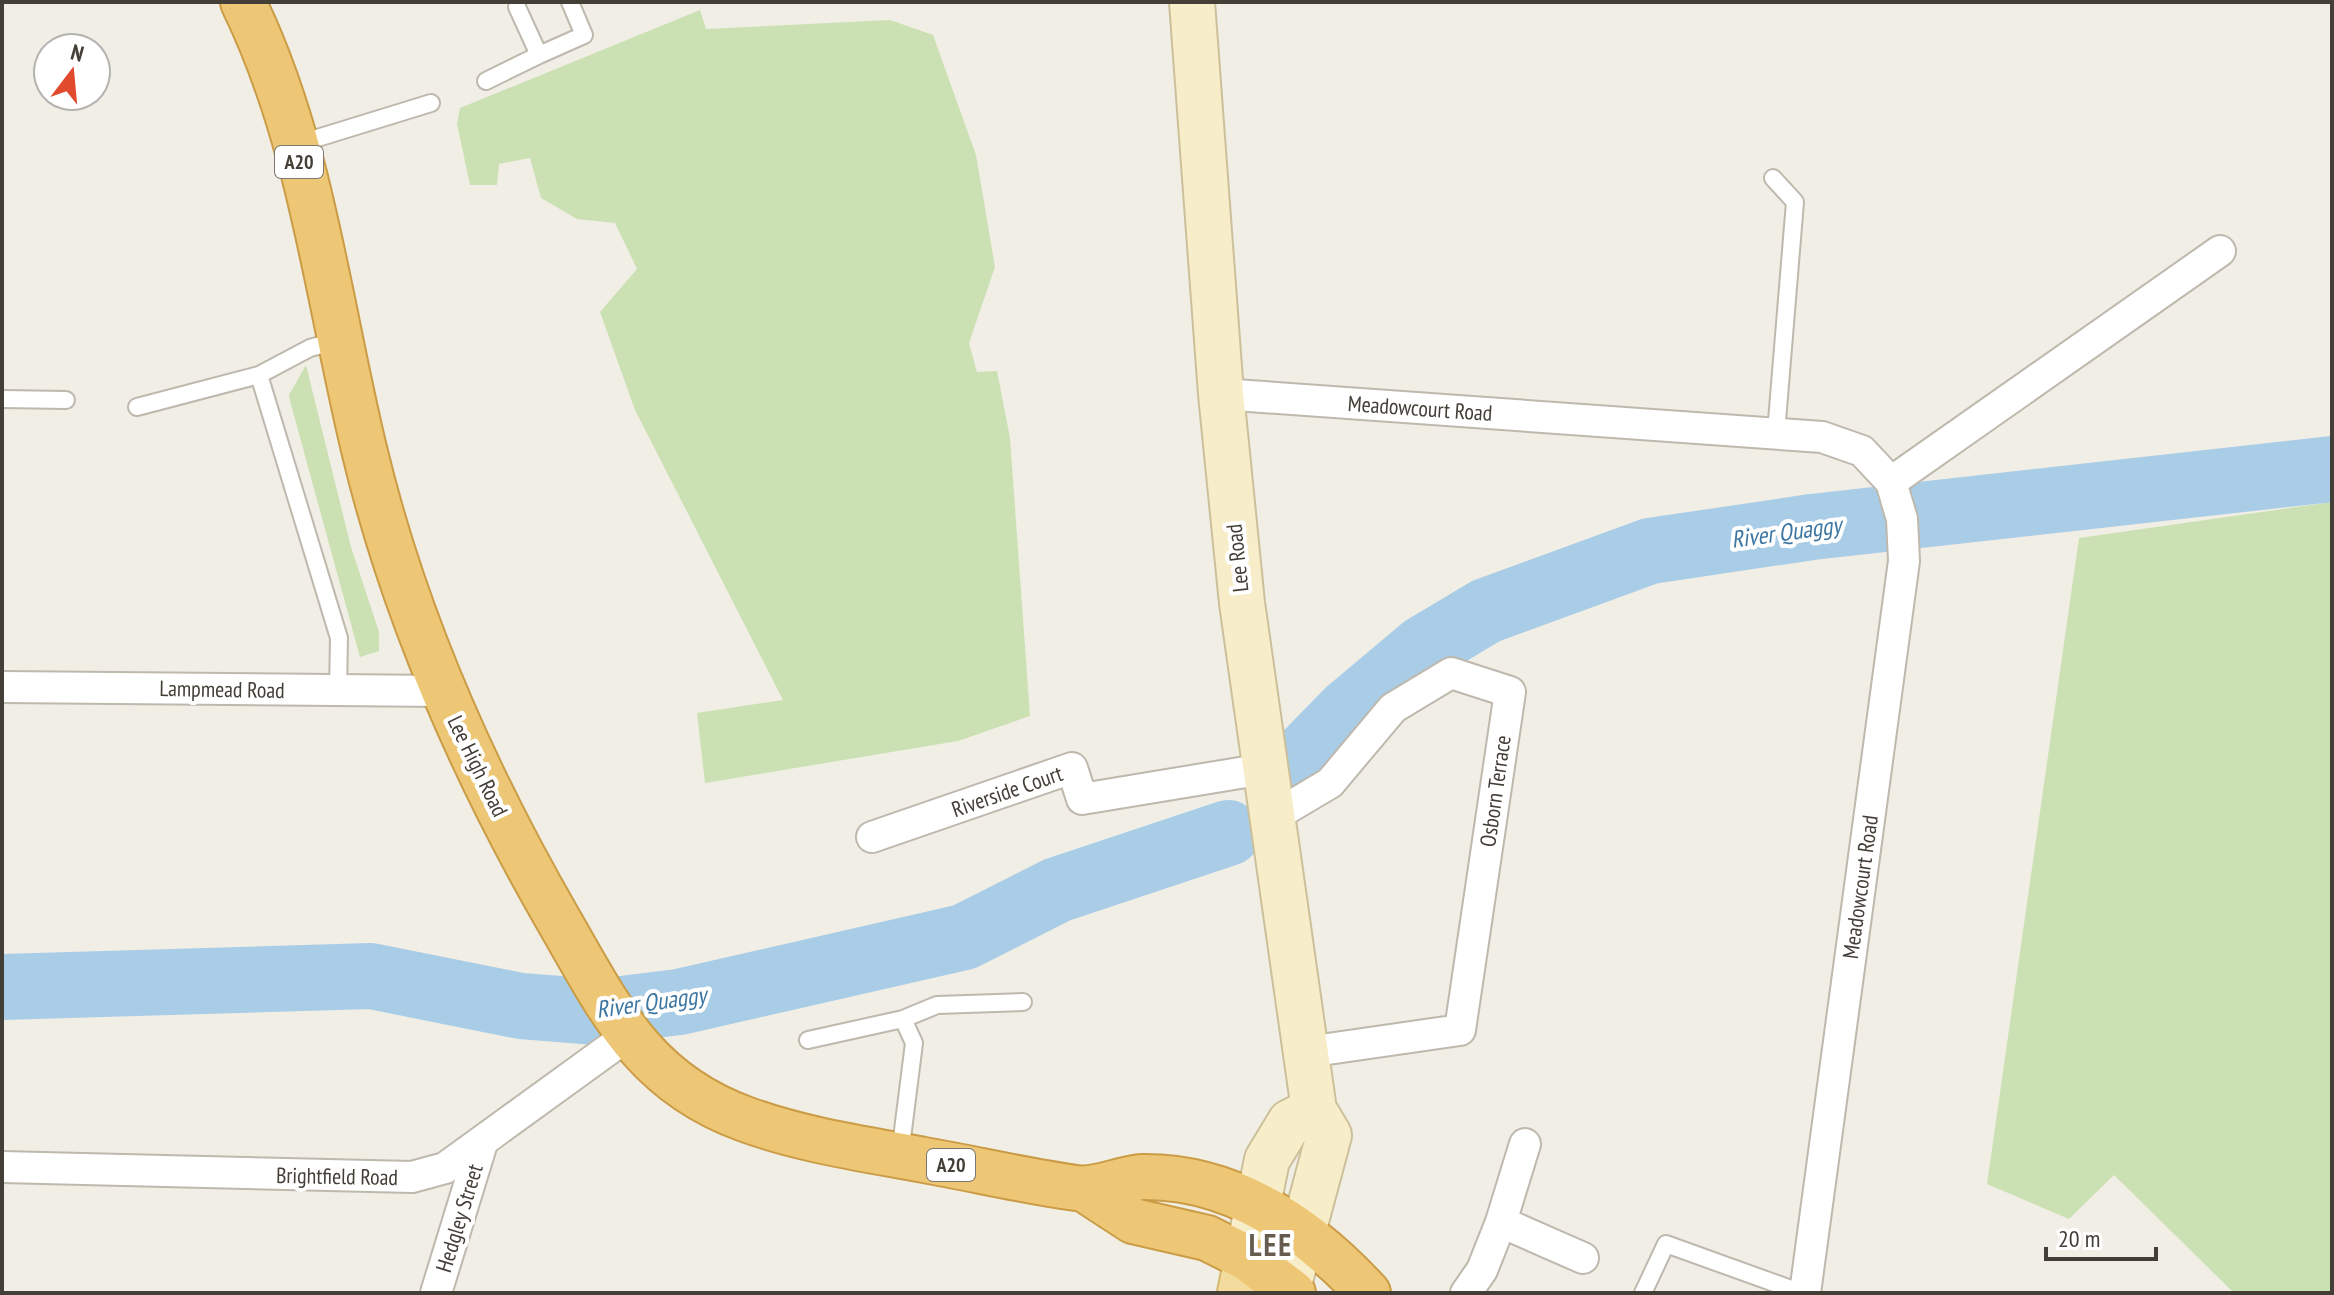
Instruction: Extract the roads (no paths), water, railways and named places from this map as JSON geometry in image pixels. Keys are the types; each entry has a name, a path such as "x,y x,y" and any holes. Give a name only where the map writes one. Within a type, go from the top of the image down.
{"highway":[{"name":"Lee High Road","path":"243,2 263,48 295,145 364,451 388,539 442,691 494,801 627,1036 650,1062 680,1087 709,1104 783,1130 900,1156 1084,1189 1141,1177 1223,1189 1258,1204 1304,1233"},
{"name":"Lee High Road","path":"1084,1189 1133,1221 1207,1238 1243,1276"},
{"name":"A20","path":"1304,1233 1368,1293"},
{"name":"A20","path":"1243,1276 1289,1291"}],"main road":[{"name":"Lee Road","path":"1192,2 1221,394 1242,603 1314,1110 1329,1135 1289,1291"},
{"path":"1243,1276 1267,1160 1290,1122 1314,1110"}],"street":[{"path":"1891,482 2220,251"},
{"name":"Meadowcourt Road","path":"1221,394 1822,437 1862,451 1891,482 1902,519 1904,561 1803,1293"},
{"name":"Osborn Terrace","path":"1271,818 1330,783 1393,708 1451,673 1510,692 1460,1030 1307,1052"},
{"name":"Lampmead Road","path":"2,687 442,691"},
{"name":"Riverside Court","path":"872,837 1072,768 1082,799 1262,757"},
{"name":"Brightfield Road","path":"2,1167 412,1177 445,1168 627,1036"},
{"name":"Hedgley Street","path":"436,1293 482,1143"},
{"path":"1466,1293 1482,1270 1501,1222 1525,1144"},
{"path":"1501,1222 1583,1258"}],"lane":[{"path":"486,81 584,35 570,2"},
{"path":"517,7 539,55"},
{"path":"295,145 431,103"},
{"path":"1773,178 1795,202 1776,433"},
{"path":"137,407 259,375 310,348 340,340"},
{"path":"259,375 339,638 338,691"},
{"path":"2,399 66,400"},
{"path":"808,1040 903,1019 937,1005 1023,1002"},
{"path":"900,1156 914,1043 903,1019"},
{"path":"1643,1293 1666,1244 1803,1293"}],"waterway":[{"name":"River Quaggy","path":"1302,759 1348,712 1424,648 1486,611 1650,551 1812,527 2332,469"},
{"path":"1182,848 1183,823"},
{"name":"River Quaggy","path":"2,987 371,976 521,1006 597,1012 679,1002 964,937 1057,890 1228,833"}],"district":[{"name":"LEE","path":"1271,1244"}]}
